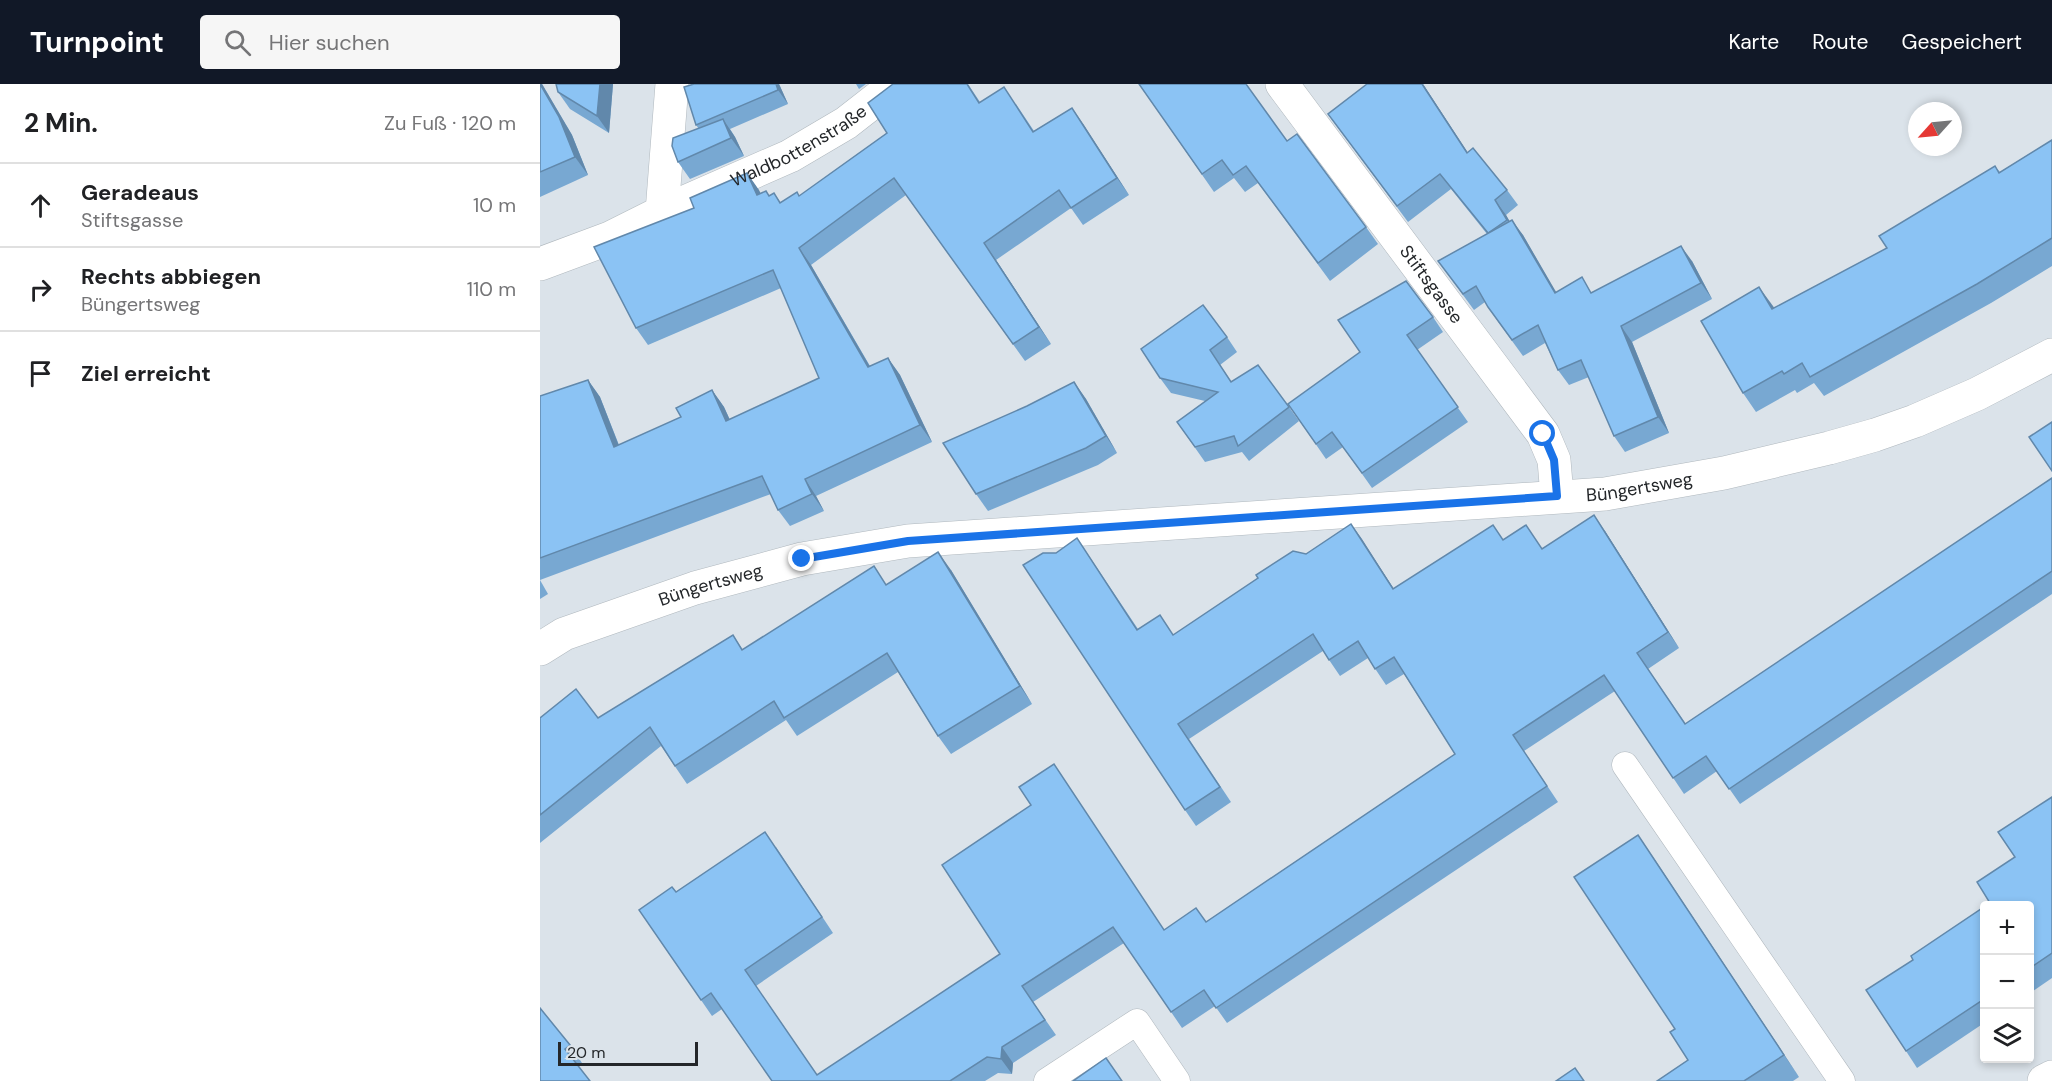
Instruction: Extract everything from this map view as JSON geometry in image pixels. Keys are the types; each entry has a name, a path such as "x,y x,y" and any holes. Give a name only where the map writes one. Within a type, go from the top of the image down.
{"street":[{"path":"662,212 672,84"},
{"name":"Waldbottenstraße","path":"540,264 610,238 662,212 790,156 846,123 896,84"},
{"name":"Stiftsgasse","path":"1282,84 1543,434 1554,460 1557,496"},
{"name":"Büngertsweg","path":"540,649 564,634 695,588 802,559 908,541 1605,494 1714,475 1829,448 1914,421 1977,394 2052,355"},
{"path":"2044,1081 2052,1077"}],"lane":[{"path":"1625,765 1842,1081"},
{"path":"1047,1081 1137,1022 1177,1081"}],"building":[{"path":"540,84 559,117 575,157 540,172"},
{"path":"556,84 600,84 597,116 558,92"},
{"path":"694,84 776,84 778,90 696,125 684,87"},
{"path":"893,84 967,84 979,103 1004,87 1033,132 1072,108 1117,178 1071,208 1059,190 984,243 1039,327 1013,344 894,178 799,248 868,367 888,358 920,425 805,479 812,494 778,510 762,476 540,558 540,396 588,380 614,447 681,417 676,408 712,390 726,421 819,378 773,270 636,328 594,247 694,208 690,198 747,173 757,195 766,191 769,196 774,193 780,203 797,192 799,196 887,133 868,103"},
{"path":"1139,84 1246,84 1287,141 1297,134 1366,227 1318,263 1246,166 1233,175 1222,160 1202,174"},
{"path":"1367,84 1422,84 1467,153 1473,148 1507,190 1495,200 1507,220 1488,233 1440,174 1397,206 1328,114"},
{"path":"723,119 731,138 678,162 672,146 673,138"},
{"path":"2052,140 2052,238 1977,284 1810,377 1802,363 1784,374 1782,371 1743,393 1701,321 1759,287 1772,309 1887,248 1879,236 1995,166 1999,173"},
{"path":"1512,220 1555,293 1582,277 1591,293 1681,246 1701,283 1621,326 1658,417 1614,436 1581,360 1558,370 1538,325 1512,340 1476,286 1463,294 1438,261"},
{"path":"1406,281 1433,317 1407,335 1458,407 1362,473 1332,432 1316,444 1288,404 1360,352 1338,320"},
{"path":"1203,305 1227,337 1210,350 1231,382 1258,365 1289,407 1238,446 1234,436 1195,447 1177,422 1218,392 1160,378 1141,349"},
{"path":"1074,382 1106,436 1086,448 976,494 943,443 1027,406"},
{"path":"2052,422 2052,471 2029,437"},
{"path":"2052,478 2052,571 1729,789 1706,756 1673,778 1604,675 1513,735 1547,786 1216,1008 1204,990 1171,1012 1113,927 1022,986 1045,1020 1002,1047 1001,1059 987,1057 950,1081 772,1081 711,993 701,1000 639,910 672,887 676,892 765,832 822,917 745,970 817,1075 1000,954 942,865 1031,805 1019,787 1054,764 1164,930 1196,908 1206,922 1455,754 1394,657 1375,669 1358,641 1329,660 1313,634 1178,724 1220,787 1185,810 1023,565 1043,553 1056,553 1077,538 1137,630 1160,615 1173,635 1258,578 1256,575 1293,551 1306,554 1351,524 1393,589 1493,525 1503,540 1526,525 1542,549 1594,515 1668,632 1637,653 1685,724"},
{"path":"938,552 1020,686 938,736 887,653 784,718 774,701 675,766 650,727 540,815 540,718 576,689 598,718 733,635 742,650 874,566 886,585"},
{"path":"2052,797 2052,953 2034,965 2034,901 1989,901 1977,882 2015,857 1998,832"},
{"path":"1638,835 1784,1055 1744,1081 1657,1081 1688,1060 1670,1032 1675,1029 1574,877"},
{"path":"1980,910 1980,1002 1906,1051 1866,990 1913,960 1911,956"},
{"path":"540,1008 570,1045 565,1049 590,1081 540,1081"},
{"path":"1106,1058 1122,1081 1073,1081"},
{"path":"1575,1068 1584,1081 1556,1081"}],"route":[{"path":"802,559 908,541 1557,496 1554,460 1543,434"}]}
